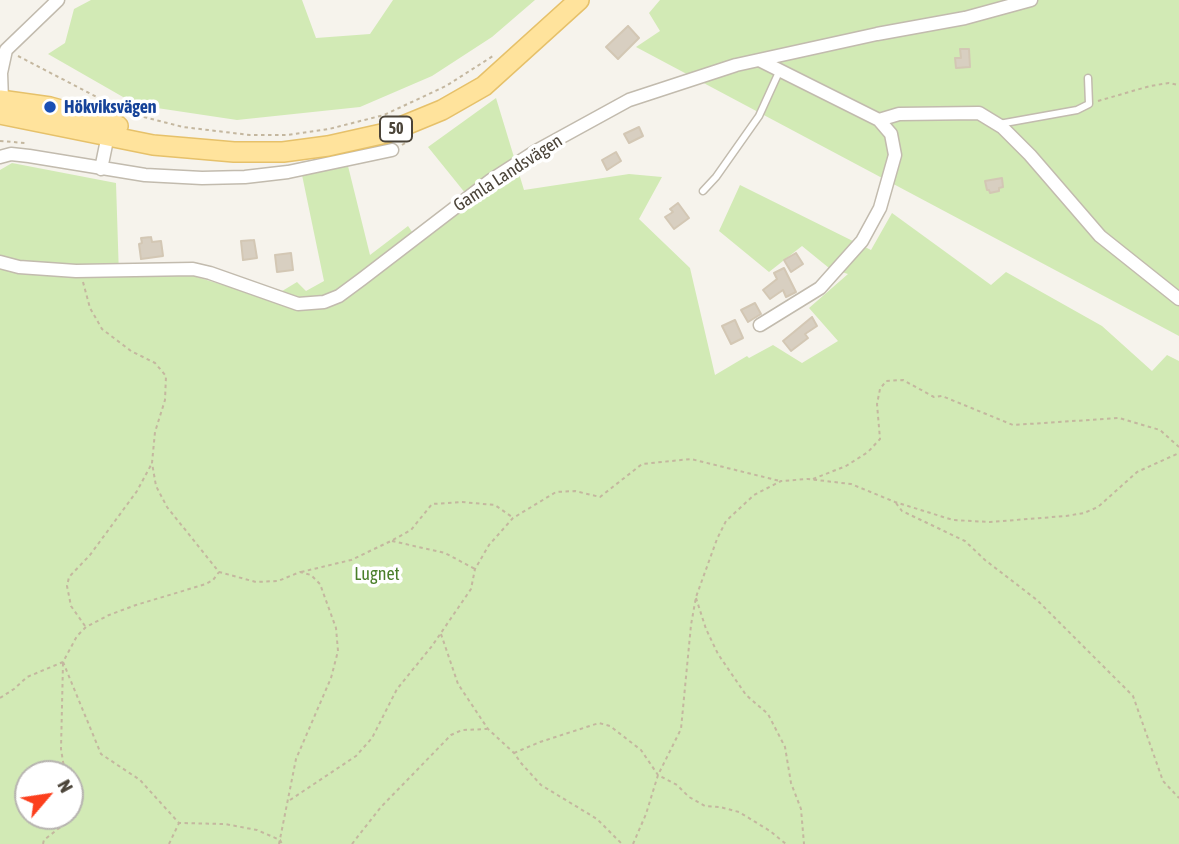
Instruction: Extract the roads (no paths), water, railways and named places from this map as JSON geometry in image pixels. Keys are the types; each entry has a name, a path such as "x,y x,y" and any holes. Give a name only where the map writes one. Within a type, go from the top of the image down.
{"main road":[{"name":"50","path":"1,107 50,107 110,130 155,136 174,146 234,152 283,152 328,146 386,133 442,110 484,86 579,0"}],"street":[{"path":"1,107 1,73 6,50 58,0"},
{"name":"Gamla Landsvägen","path":"0,262 19,267 82,271 193,269 298,304 324,302 339,296 491,180 547,144 629,100 736,65 877,33 965,18 1031,0"},
{"path":"760,325 820,288 862,241 880,208 895,155 891,134 879,120 761,61"},
{"path":"879,120 899,114 979,113 997,124 1030,155 1100,236 1179,299"},
{"path":"101,169 110,130"},
{"path":"0,157 11,154 29,156 101,169 165,176 245,177 315,167 392,150"}],"lane":[{"path":"703,191 759,116 779,72"},
{"path":"997,124 1077,110 1089,104 1088,78"}],"place":[{"name":"Hökviksvägen","path":"50,107"}],"park label":[{"name":"Lugnet","path":"377,574"}]}
